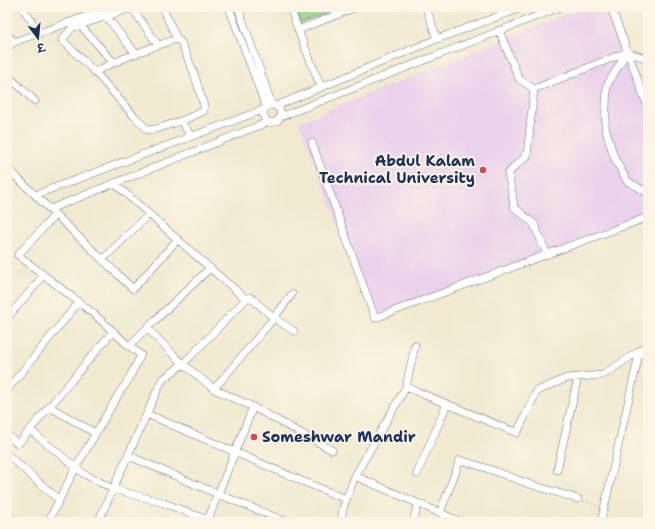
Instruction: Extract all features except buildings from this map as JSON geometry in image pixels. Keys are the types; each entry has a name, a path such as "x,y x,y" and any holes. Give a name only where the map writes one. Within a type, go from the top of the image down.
{"street":[{"path":"22,7 39,32"},
{"path":"7,48 14,42 39,32 112,7"},
{"path":"158,45 133,8 72,28 62,40 95,72 148,130 164,127 204,111 204,106 194,73 181,42 177,40 162,7"},
{"path":"229,7 270,107 280,111 280,117"},
{"path":"238,7 270,107"},
{"path":"290,7 321,87"},
{"path":"298,30 357,7"},
{"path":"426,7 437,39"},
{"path":"35,195 270,107 437,39 524,7"},
{"path":"50,209 268,122 274,123 280,117 560,7"},
{"path":"611,7 648,107"},
{"path":"106,16 136,54"},
{"path":"80,25 113,62"},
{"path":"499,30 519,79 534,89"},
{"path":"7,34 14,42"},
{"path":"95,72 113,62 158,45 177,40"},
{"path":"534,89 627,52 648,59"},
{"path":"627,52 607,85 605,127 614,157 627,182 648,193"},
{"path":"7,75 35,101"},
{"path":"534,89 526,156 514,166 508,174 514,207 534,224 547,254"},
{"path":"268,122 264,118 263,114 270,107"},
{"path":"181,121 191,136"},
{"path":"312,143 375,318 648,217"},
{"path":"7,168 133,289 178,240"},
{"path":"114,183 246,299"},
{"path":"102,260 149,214"},
{"path":"48,522 76,467 95,433 126,384 140,355 79,302 18,255 55,215"},
{"path":"129,346 210,268"},
{"path":"7,318 44,275"},
{"path":"214,389 274,318 292,294"},
{"path":"98,522 162,380 184,364 246,299 250,297 274,318 294,331"},
{"path":"7,390 79,302"},
{"path":"147,328 184,364 214,389 253,407 332,450"},
{"path":"59,500 8,457 113,331"},
{"path":"341,522 343,508 355,476 406,387 415,345"},
{"path":"406,387 517,432 537,392 567,378 603,375 648,345"},
{"path":"601,522 640,350"},
{"path":"557,470 578,377"},
{"path":"417,474 447,404"},
{"path":"50,407 95,433"},
{"path":"30,430 84,474 113,489 164,503 195,519 211,521 218,494 253,407"},
{"path":"147,414 346,499"},
{"path":"7,435 18,444"},
{"path":"128,456 287,522"},
{"path":"440,513 460,460 578,499"},
{"path":"355,476 461,522"},
{"path":"413,522 418,504"},
{"path":"7,512 15,522"}],"path":[{"path":"578,499 604,508"}],"shaded area":[{"name":"Abdul Kalam Technical University","path":"584,7 611,7 648,105 648,217 375,318 299,122"}],"green space":[{"path":"295,7 345,7 300,24"}],"place":[{"name":"Abdul Kalam Technical University","path":"483,170"},
{"name":"Someshwar Mandir","path":"254,437"}]}
